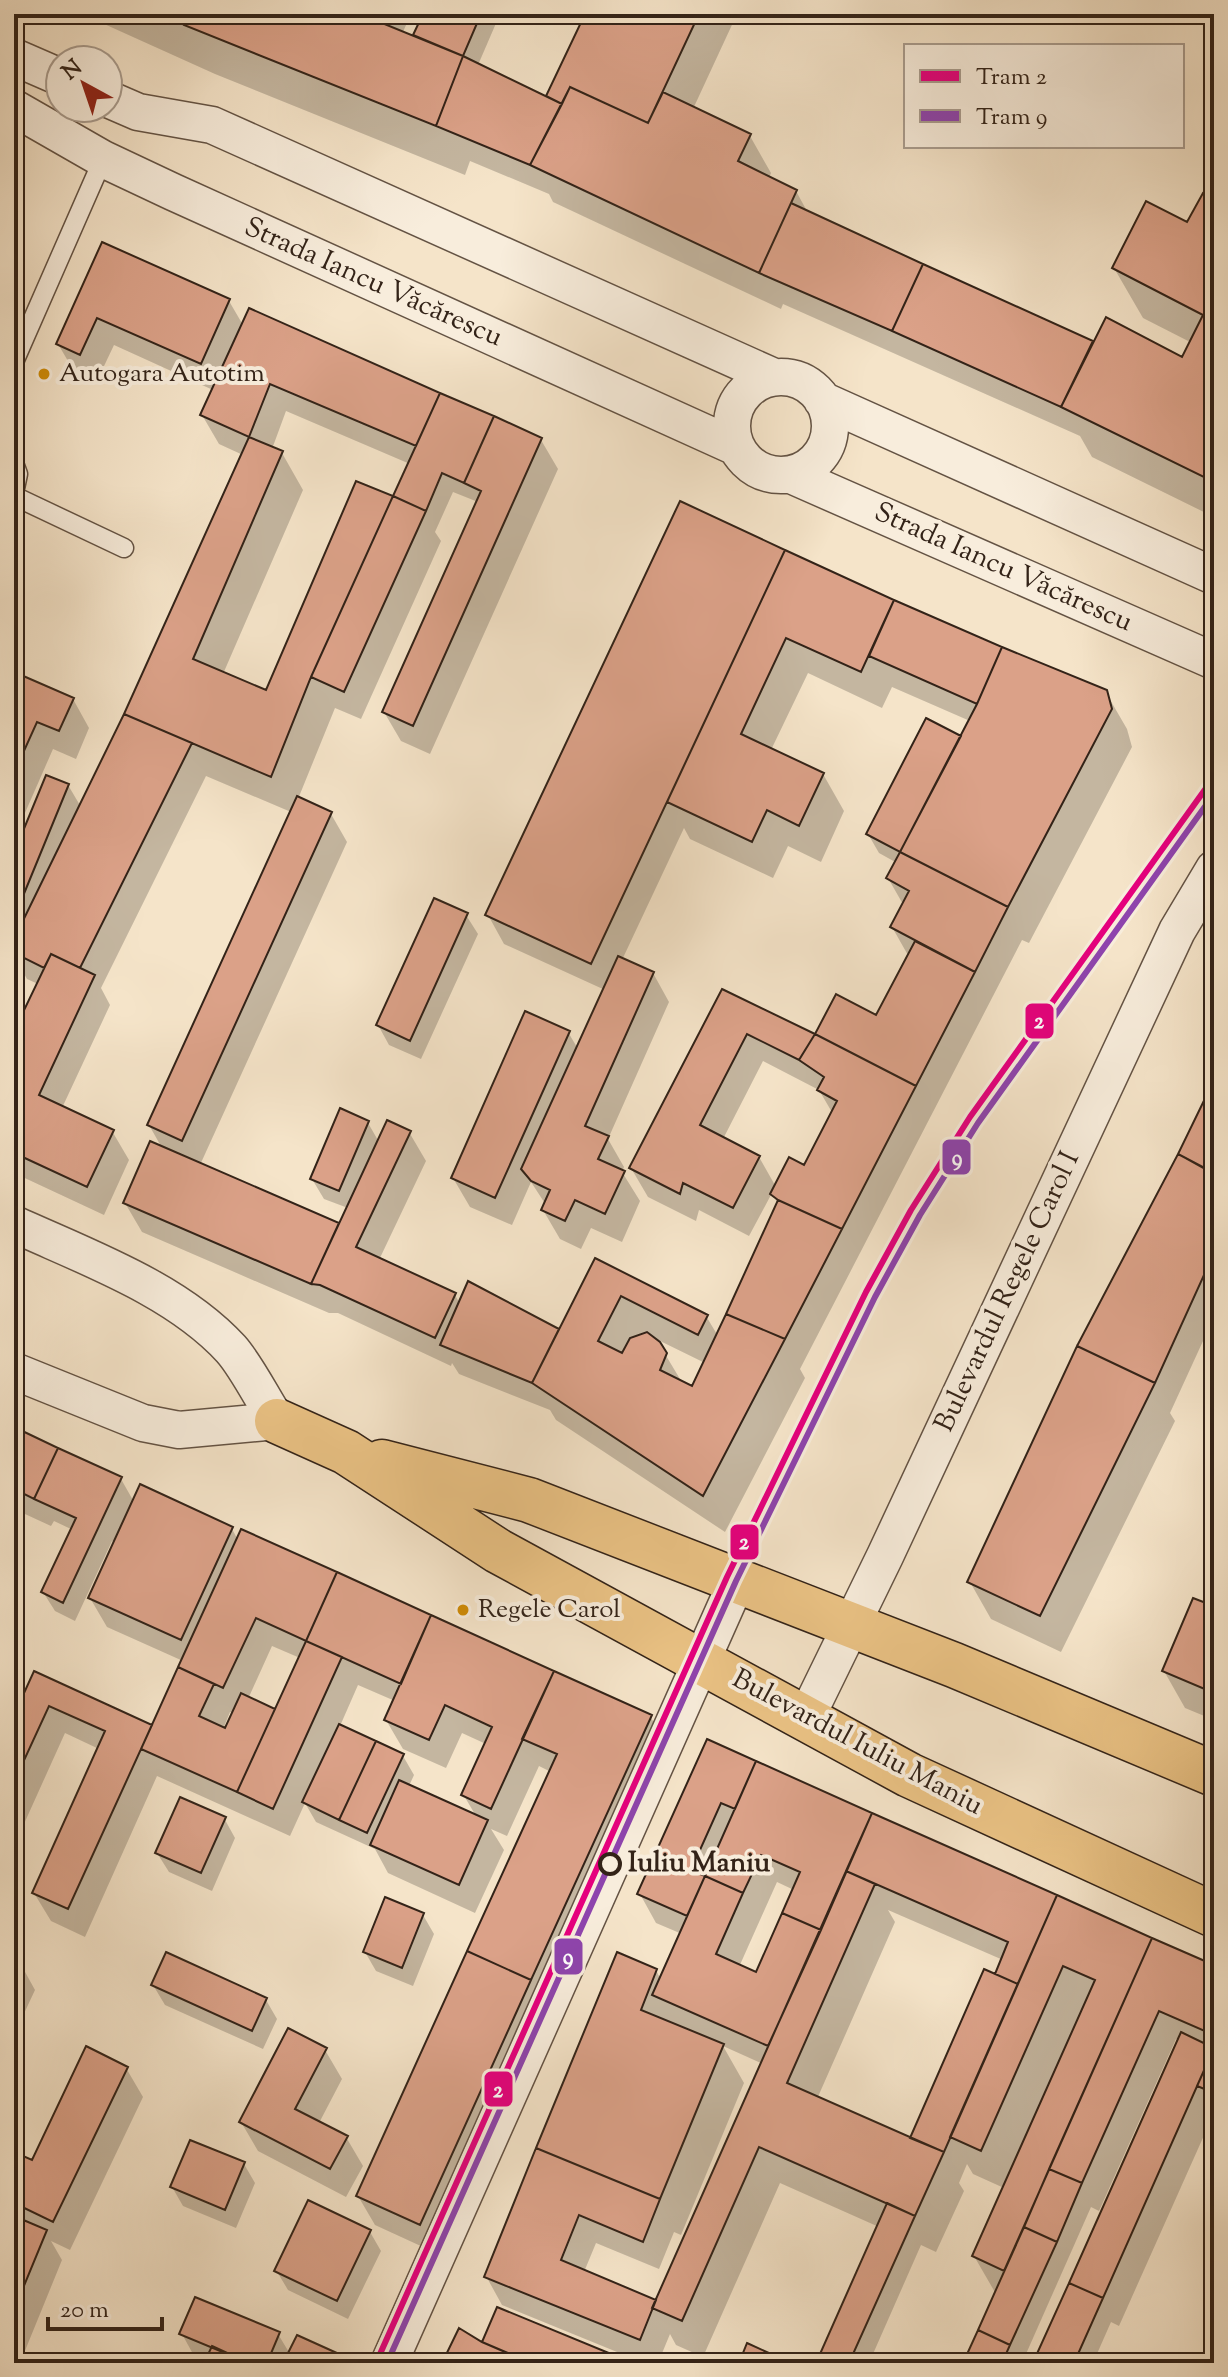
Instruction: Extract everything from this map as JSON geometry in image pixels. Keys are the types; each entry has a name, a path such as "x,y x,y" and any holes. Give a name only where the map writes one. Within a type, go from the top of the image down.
{"main road":[{"name":"Bulevardul Iuliu Maniu","path":"277,1421 346,1452 498,1551 909,1775 1214,1915"},
{"name":"Bulevardul Iuliu Maniu","path":"346,1452 529,1500 954,1665 1214,1774"}],"street":[{"path":"14,57 44,70"},
{"path":"124,106 138,112 212,125 774,377 801,381 814,389 822,400 829,417 829,436 822,454 808,467 791,475 775,475 745,461 736,447 731,430 734,412 742,396 756,384 774,377"},
{"name":"Strada Iancu Văcărescu","path":"14,108 103,159 736,447"},
{"path":"822,400 1214,576"},
{"name":"Strada Iancu Văcărescu","path":"791,475 1214,661"},
{"name":"Bulevardul Regele Carol I","path":"806,1718 1177,931 1214,869"},
{"path":"14,1224 141,1283 197,1318 232,1350 277,1421"},
{"name":"Bulevardul Iuliu Maniu","path":"14,1371 155,1426 179,1430 277,1421"},
{"path":"389,2363 737,1581"}],"lane":[{"path":"14,362 103,159"},
{"path":"14,463 18,474 14,494 124,548"}],"building":[{"path":"189,14 360,14 463,56 436,126 184,25"},
{"path":"423,14 481,14 463,56 413,35"},
{"path":"585,14 699,14 648,123 570,87 562,104 546,96"},
{"path":"463,56 562,104 530,165 436,126"},
{"path":"570,87 648,123 663,92 751,134 738,161 797,190 759,273 530,165"},
{"path":"1203,193 1214,198 1214,482 1061,407 1106,317 1182,357 1203,315 1112,268 1146,201 1187,222"},
{"path":"791,203 923,264 892,331 759,273"},
{"path":"102,242 230,299 201,364 97,318 80,355 56,344"},
{"path":"923,264 1093,341 1061,407 892,331"},
{"path":"249,308 440,393 416,446 270,384 249,437 200,415"},
{"path":"440,393 494,416 464,483 442,473 426,511 393,496"},
{"path":"494,416 542,438 413,726 382,712 481,491 464,483"},
{"path":"249,437 283,451 193,659 266,690 356,481 393,496 311,677 271,777 124,714"},
{"path":"393,496 426,511 344,692 311,677"},
{"path":"680,501 785,550 591,964 485,915"},
{"path":"785,550 894,600 861,672 786,638 741,734 824,773 799,826 767,810 752,842 667,802"},
{"path":"894,600 1002,647 977,704 869,656"},
{"path":"1002,647 1107,690 1112,709 1008,907 900,852 977,704"},
{"path":"21,675 74,698 59,731 37,722 14,773 14,691"},
{"path":"124,714 192,743 80,968 51,954 44,968 14,953 14,939"},
{"path":"926,718 961,736 900,852 866,834"},
{"path":"46,775 69,784 14,918 14,853"},
{"path":"297,796 332,812 182,1141 147,1125"},
{"path":"900,852 1008,907 975,972 890,927 909,891 886,878"},
{"path":"434,898 468,913 410,1041 376,1025"},
{"path":"915,941 975,972 916,1086 815,1034 836,994 876,1015"},
{"path":"51,954 95,975 39,1095 114,1130 87,1187 14,1153 14,1031"},
{"path":"618,956 654,972 585,1126 609,1136 598,1159 625,1171 605,1214 575,1200 565,1221 541,1210 550,1190 531,1181 521,1169"},
{"path":"722,989 815,1034 799,1060 747,1034 700,1125 760,1156 733,1208 683,1183 680,1194 629,1168"},
{"path":"525,1011 570,1031 495,1198 451,1178"},
{"path":"815,1034 916,1086 842,1229 770,1194 789,1157 804,1165 837,1101 817,1090 824,1077 799,1060"},
{"path":"1214,1080 1214,1173 1178,1154"},
{"path":"340,1108 369,1121 339,1191 310,1179"},
{"path":"387,1120 411,1131 356,1247 456,1293 435,1338 320,1285 311,1284"},
{"path":"150,1141 339,1223 311,1284 123,1203"},
{"path":"1178,1154 1214,1174 1214,1253 1155,1383 1077,1346"},
{"path":"778,1200 842,1229 785,1339 726,1314"},
{"path":"595,1258 708,1315 698,1335 621,1296 598,1341 622,1353 630,1338 647,1332 660,1342 667,1353 660,1370 692,1386 726,1314 785,1339 703,1496 532,1383"},
{"path":"468,1281 559,1329 532,1383 440,1345"},
{"path":"1077,1346 1155,1383 1040,1616 967,1582"},
{"path":"14,1427 58,1448 34,1499 14,1489"},
{"path":"58,1448 122,1477 63,1603 41,1592 76,1518 34,1499"},
{"path":"140,1484 233,1527 181,1640 88,1598"},
{"path":"241,1529 337,1572 306,1641 256,1618 223,1688 178,1667"},
{"path":"337,1572 431,1615 401,1684 306,1641"},
{"path":"1193,1598 1211,1605 1214,1599 1214,1693 1162,1671"},
{"path":"431,1615 554,1671 491,1809 461,1795 492,1727 445,1705 429,1740 384,1720"},
{"path":"306,1641 342,1657 273,1809 237,1792"},
{"path":"178,1667 214,1684 199,1716 225,1728 241,1693 275,1709 237,1792 141,1749"},
{"path":"34,1671 152,1725 68,1909 32,1893 105,1731 49,1706 14,1782 14,1715"},
{"path":"554,1671 652,1715 531,1980 467,1951 557,1754 522,1739"},
{"path":"339,1724 376,1741 339,1820 302,1802"},
{"path":"707,1739 756,1761 735,1809 721,1803 691,1870 705,1876 687,1916 637,1894"},
{"path":"376,1741 404,1754 367,1833 339,1820"},
{"path":"756,1761 872,1813 821,1930 782,1913 800,1872 761,1855 743,1893 705,1876"},
{"path":"399,1780 488,1820 459,1885 370,1845"},
{"path":"180,1797 226,1817 201,1873 155,1853"},
{"path":"872,1813 1057,1895 1018,1984 995,1974 1008,1942 846,1871"},
{"path":"846,1871 875,1884 787,2083 944,2152 915,2216 759,2147 682,2321 652,2308"},
{"path":"705,1876 743,1893 716,1954 756,1972 782,1913 821,1930 768,2046 652,1995"},
{"path":"1057,1895 1152,1938 1004,2271 972,2256 1095,1980 1063,1966 981,2151 950,2137"},
{"path":"385,1897 424,1913 402,1968 363,1952"},
{"path":"1152,1938 1214,1965 1214,2035 1159,2011 1082,2183 1049,2169"},
{"path":"467,1951 531,1980 420,2225 356,2196"},
{"path":"166,1952 267,1998 252,2031 151,1985"},
{"path":"617,1952 657,1969 641,2010 724,2044 660,2199 536,2148"},
{"path":"984,1969 1018,1984 944,2152 910,2138"},
{"path":"288,2028 327,2048 295,2109 348,2136 330,2169 239,2122"},
{"path":"1181,2032 1214,2048 1103,2298 1069,2283"},
{"path":"86,2046 128,2067 53,2222 14,2203 14,2152 32,2160"},
{"path":"1214,2048 1214,2093 1197,2086"},
{"path":"190,2140 245,2162 225,2210 170,2187"},
{"path":"536,2148 660,2199 643,2242 579,2215 561,2260 656,2300 640,2340 484,2277"},
{"path":"1049,2169 1082,2183 1057,2242 1024,2227"},
{"path":"308,2200 371,2230 337,2301 274,2271"},
{"path":"887,2203 915,2216 849,2363 816,2363"},
{"path":"14,2216 47,2230 14,2310"},
{"path":"1024,2227 1057,2242 1010,2345 978,2330"},
{"path":"1069,2283 1103,2298 1074,2363 1045,2363 1035,2358"},
{"path":"195,2297 280,2332 267,2363 249,2363 179,2334"},
{"path":"497,2307 633,2363 532,2363 482,2342"},
{"path":"459,2328 482,2342 530,2363 442,2363"},
{"path":"978,2330 1010,2345 1002,2363 963,2363"},
{"path":"297,2335 359,2363 283,2363"},
{"path":"747,2343 791,2363 739,2363"},
{"path":"212,2346 249,2363 204,2363"}],"tram line":[{"name":"2","path":"376,2363 727,1577 866,1292 911,1210 970,1117 1214,777"},
{"name":"9","path":"387,2363 736,1581 875,1297 920,1215 978,1123 1214,794"}],"place":[{"name":"Autogara Autotim","path":"44,374"},
{"name":"Regele Carol","path":"463,1610"},
{"name":"Iuliu Maniu","path":"610,1864"}]}
